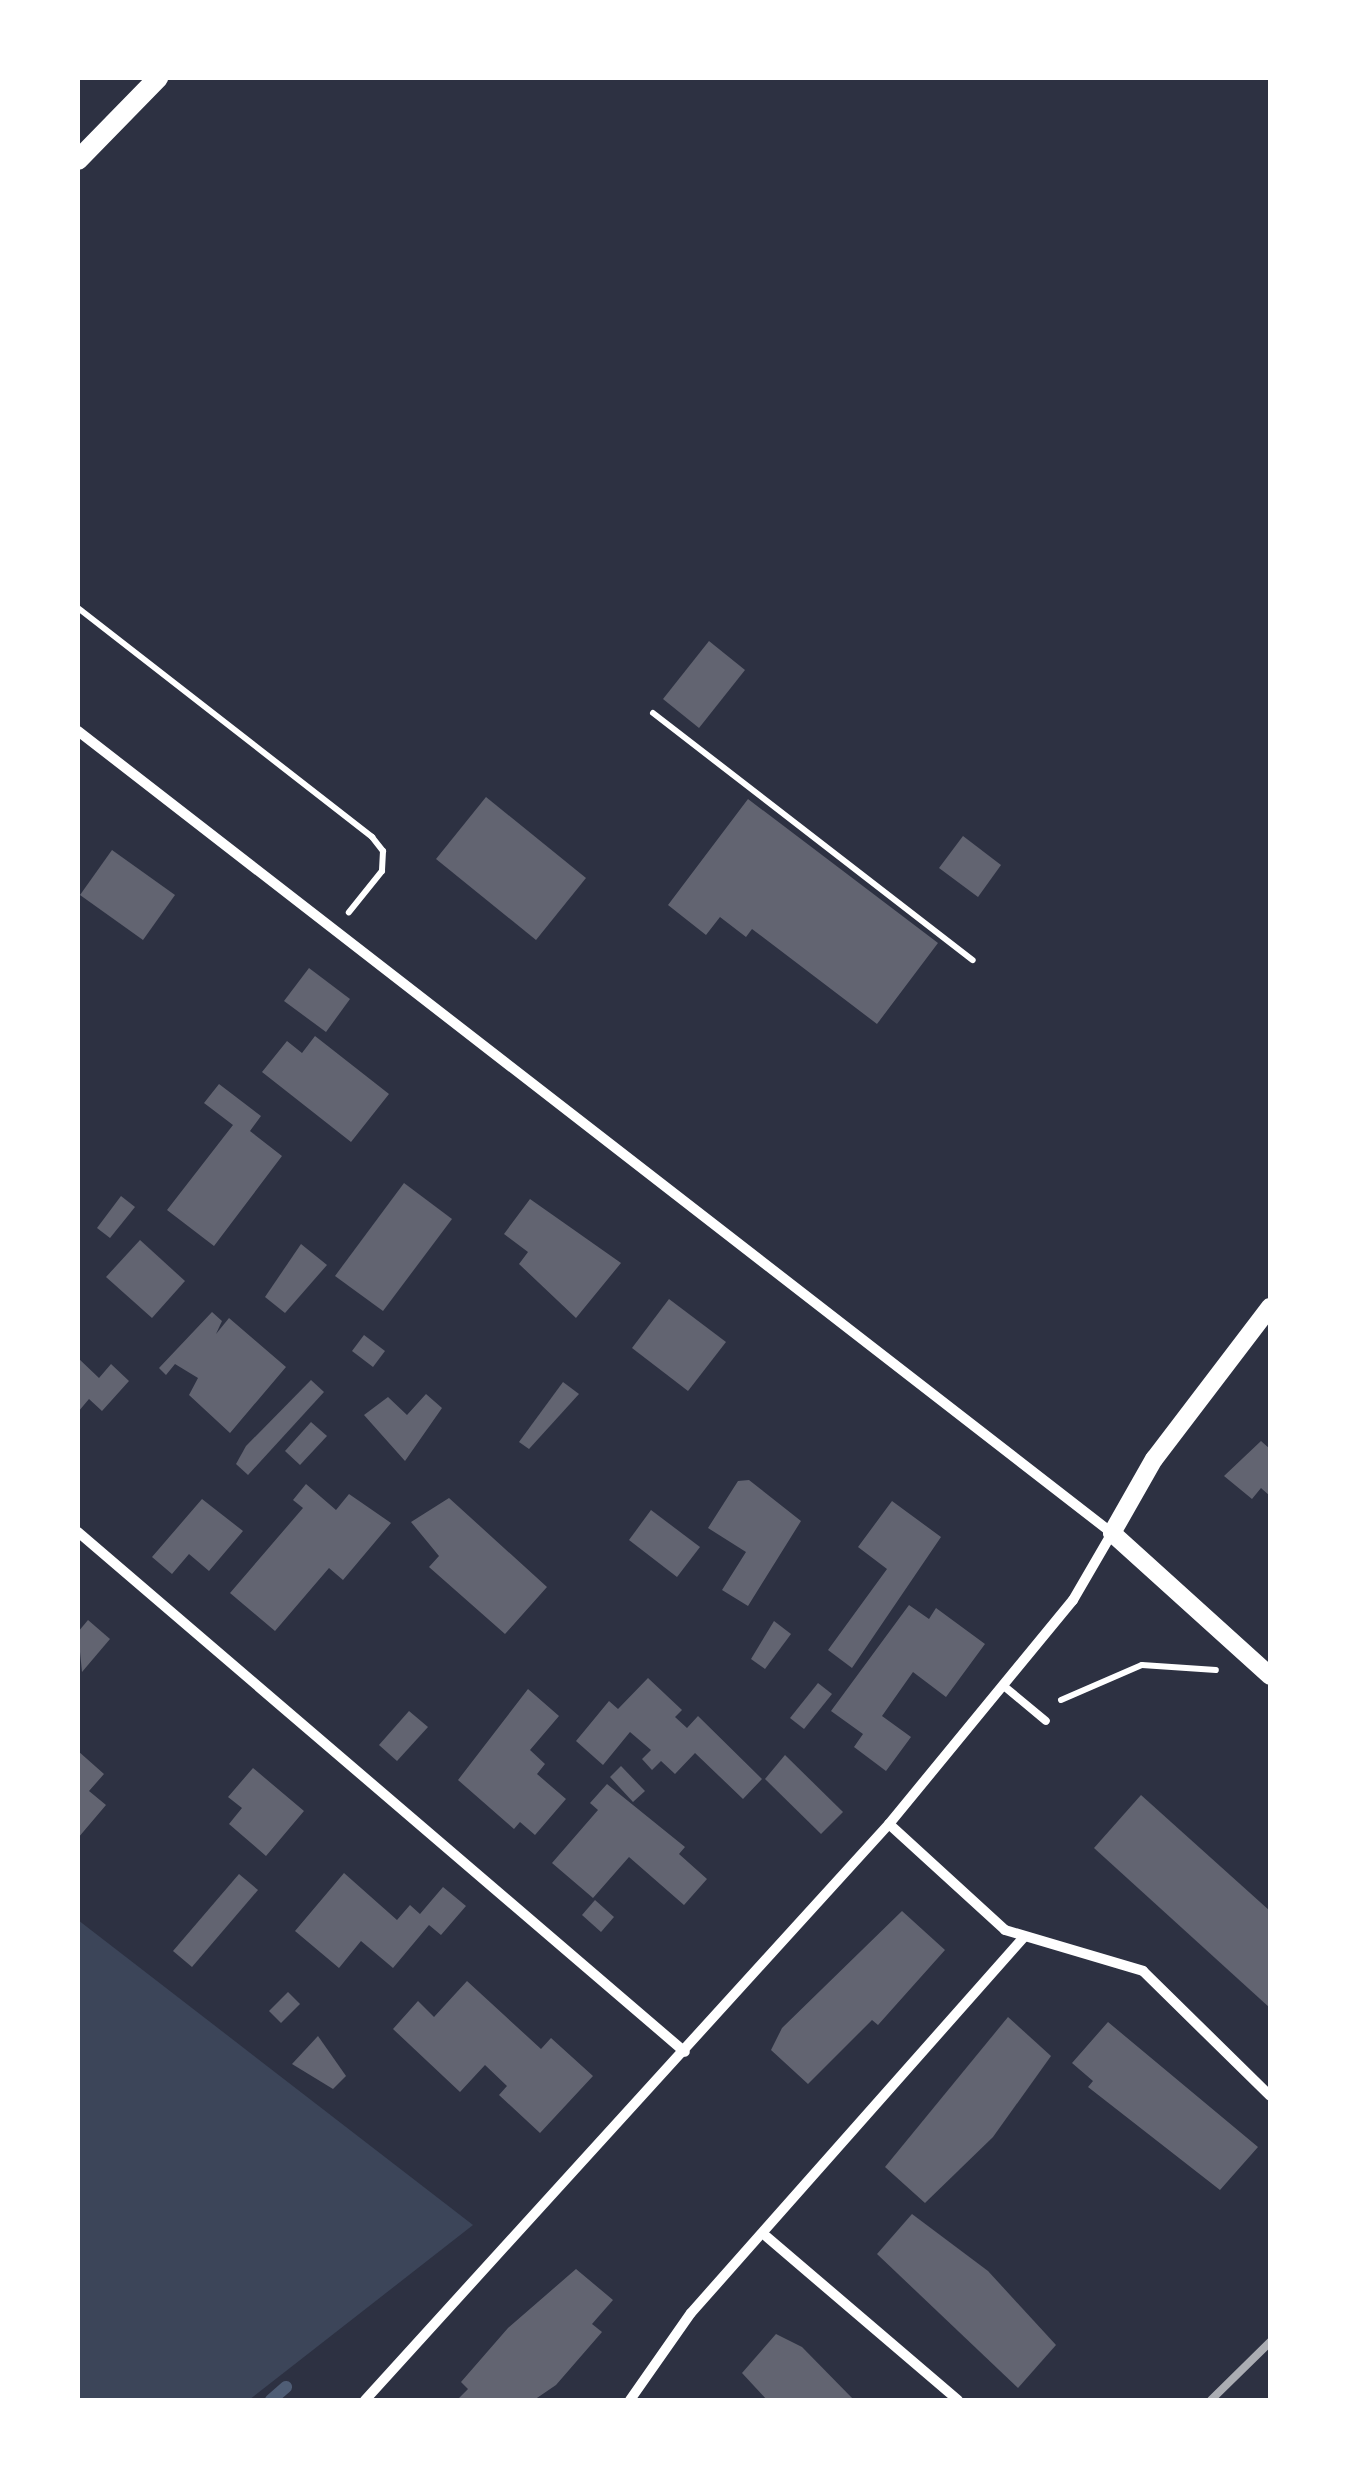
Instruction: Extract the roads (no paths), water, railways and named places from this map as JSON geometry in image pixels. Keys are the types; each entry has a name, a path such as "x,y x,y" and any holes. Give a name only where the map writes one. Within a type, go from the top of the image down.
{"main road":[{"path":"78,160 158,78"}],"street":[{"path":"78,731 1112,1533 1270,1676"},
{"path":"365,2400 686,2052 1005,1687 1112,1533 1154,1458 1270,1307"},
{"path":"78,1532 686,2052"},
{"path":"889,1824 970,1905 1024,1937 1142,1970 1270,2096"},
{"path":"630,2400 691,2313 767,2237 1024,1937"},
{"path":"767,2237 958,2400"}],"lane":[{"path":"1005,1687 1046,1721"}],"waterway":[{"path":"271,2400 286,2387"}],"railway":[{"path":"1211,2400 1270,2342"}]}
